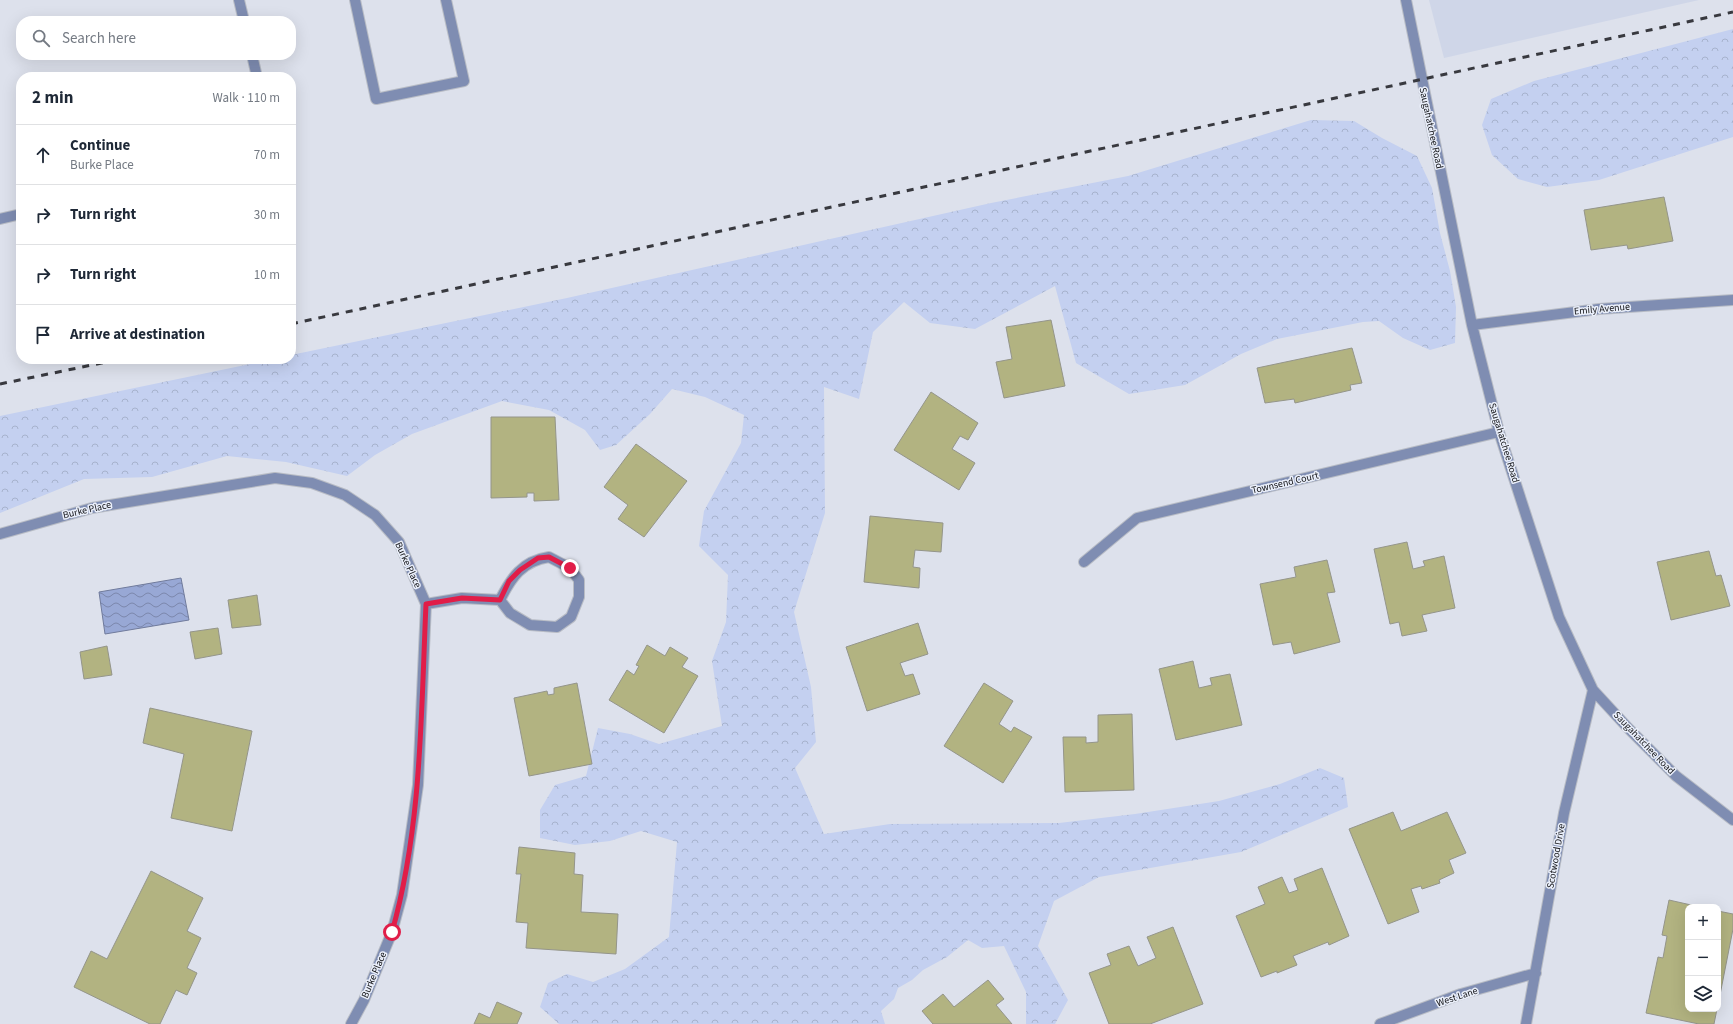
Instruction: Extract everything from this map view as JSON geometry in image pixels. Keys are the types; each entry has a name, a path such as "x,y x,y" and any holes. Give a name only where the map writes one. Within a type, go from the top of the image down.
{"street":[{"path":"239,0 243,16"},
{"path":"355,0 376,99 464,81 446,0"},
{"name":"Saugahatchee Road","path":"1406,0 1472,325 1500,432 1559,617 1594,690 1628,728 1676,776 1733,820"},
{"path":"253,60 256,72"},
{"path":"0,219 16,215"},
{"name":"Emily Avenue","path":"1472,325 1599,309 1733,300"},
{"name":"Townsend Court","path":"1084,562 1137,518 1500,432"},
{"name":"Burke Place","path":"0,534 100,506 275,478 312,483 345,495 374,515 399,542 426,604 418,785 402,895 392,932 364,1000 351,1024"},
{"path":"426,604 462,598 500,600 510,613 530,625 557,627 571,617 579,597 579,580 570,568 549,557 538,558 520,570 509,581 500,600"},
{"name":"Scotwood Drive","path":"1526,1024 1564,813 1594,690"},
{"name":"West Lane","path":"1380,1024 1461,994 1536,973"}],"shaded area":[{"path":"1429,0 1699,0 1444,58"}],"green space":[{"path":"1733,29 1733,137 1599,180 1547,187 1518,179 1492,155 1482,125 1491,99 1534,81"},
{"path":"1311,120 1354,121 1382,138 1417,156 1432,188 1440,233 1450,271 1456,307 1455,343 1430,350 1403,338 1379,321 1363,322 1277,339 1241,354 1185,385 1129,394 1076,363 1055,286 975,329 930,323 904,302 873,332 859,399 824,387 825,513 794,612 811,687 816,742 795,768 824,834 890,824 1059,823 1135,814 1219,801 1280,784 1320,768 1344,778 1348,807 1241,852 1099,877 1054,901 1038,946 1068,1000 1055,1024 1026,1024 1026,992 1004,946 982,948 968,940 947,957 923,970 912,980 898,988 894,999 881,1011 885,1024 559,1024 540,1007 548,983 567,974 593,982 625,969 669,937 677,842 641,831 610,841 575,845 540,838 540,810 555,785 586,776 598,728 630,734 659,744 722,726 712,661 726,622 728,575 699,546 704,511 741,443 744,415 705,397 672,389 650,414 616,445 600,450 585,430 549,410 502,401 412,434 375,455 347,476 286,462 227,456 152,477 84,479 0,513 0,416 250,364 296,364 296,354 567,298 991,203 1128,176"}],"water":[{"path":"181,578 189,620 105,634 99,592"}],"building":[{"path":"1664,197 1673,241 1628,249 1627,245 1591,250 1584,210"},
{"path":"1051,320 1065,386 1004,398 996,362 1012,359 1006,327"},
{"path":"1352,348 1362,383 1350,385 1351,390 1295,403 1294,399 1265,403 1257,368"},
{"path":"931,392 978,423 968,440 960,436 952,449 975,463 959,490 894,450"},
{"path":"491,417 555,417 559,500 534,501 534,493 527,493 527,497 491,498"},
{"path":"636,444 687,481 644,537 618,519 628,505 604,487"},
{"path":"870,516 943,523 941,552 915,550 913,567 920,568 919,588 864,582"},
{"path":"1407,542 1413,569 1425,566 1423,561 1444,556 1455,608 1422,615 1427,631 1402,636 1399,622 1390,624 1374,549"},
{"path":"1709,551 1716,576 1721,575 1730,606 1671,620 1657,562"},
{"path":"1327,560 1335,592 1327,593 1340,642 1294,654 1291,642 1273,645 1260,584 1296,577 1294,567"},
{"path":"257,595 261,625 232,628 228,600"},
{"path":"918,623 928,654 900,663 905,676 913,674 920,694 867,711 846,647"},
{"path":"218,628 222,654 195,659 190,632"},
{"path":"647,645 665,656 670,647 688,658 682,667 698,676 664,733 609,700 627,670 634,675 639,666 636,665"},
{"path":"107,646 112,675 84,679 80,652"},
{"path":"1193,661 1199,688 1212,685 1210,678 1230,674 1242,725 1176,740 1159,669"},
{"path":"577,683 592,764 529,776 514,698 547,691 548,695 554,694 554,688"},
{"path":"984,683 1013,701 999,724 1011,732 1014,727 1032,737 1003,783 944,746"},
{"path":"150,708 252,731 232,831 171,818 184,754 143,743"},
{"path":"1132,714 1134,790 1065,792 1063,737 1086,737 1086,743 1098,742 1098,715"},
{"path":"1393,812 1401,831 1447,812 1466,853 1449,860 1454,873 1439,880 1440,883 1422,889 1421,886 1411,889 1419,912 1388,924 1349,829"},
{"path":"519,847 575,853 574,874 583,875 581,912 618,914 616,954 526,948 528,923 516,922 521,874 516,874"},
{"path":"1322,868 1349,936 1329,945 1328,942 1293,956 1297,965 1277,973 1277,971 1261,977 1236,916 1265,904 1258,887 1282,877 1289,893 1298,890 1294,879"},
{"path":"151,871 203,898 187,931 201,938 187,968 197,973 187,995 176,990 160,1024 150,1024 74,987 91,951 107,959"},
{"path":"1669,900 1687,904 1685,904 1685,1012 1716,1012 1714,1024 1699,1024 1646,1013 1658,957 1663,958 1667,936 1662,935"},
{"path":"1721,912 1733,914 1733,929 1721,990"},
{"path":"1173,927 1203,1004 1150,1024 1109,1024 1089,973 1111,965 1107,954 1129,946 1138,966 1156,958 1147,937"},
{"path":"988,980 1004,999 996,1005 1012,1024 933,1024 922,1011 943,994 954,1007"},
{"path":"497,1002 522,1013 517,1024 474,1024 479,1013 490,1018"}],"railway":[{"path":"296,323 1733,12"},
{"path":"0,384 97,364"}],"route":[{"path":"392,932 402,895 418,785 426,604 462,598 500,600 509,581 520,570 538,558 549,557 570,568"}]}
